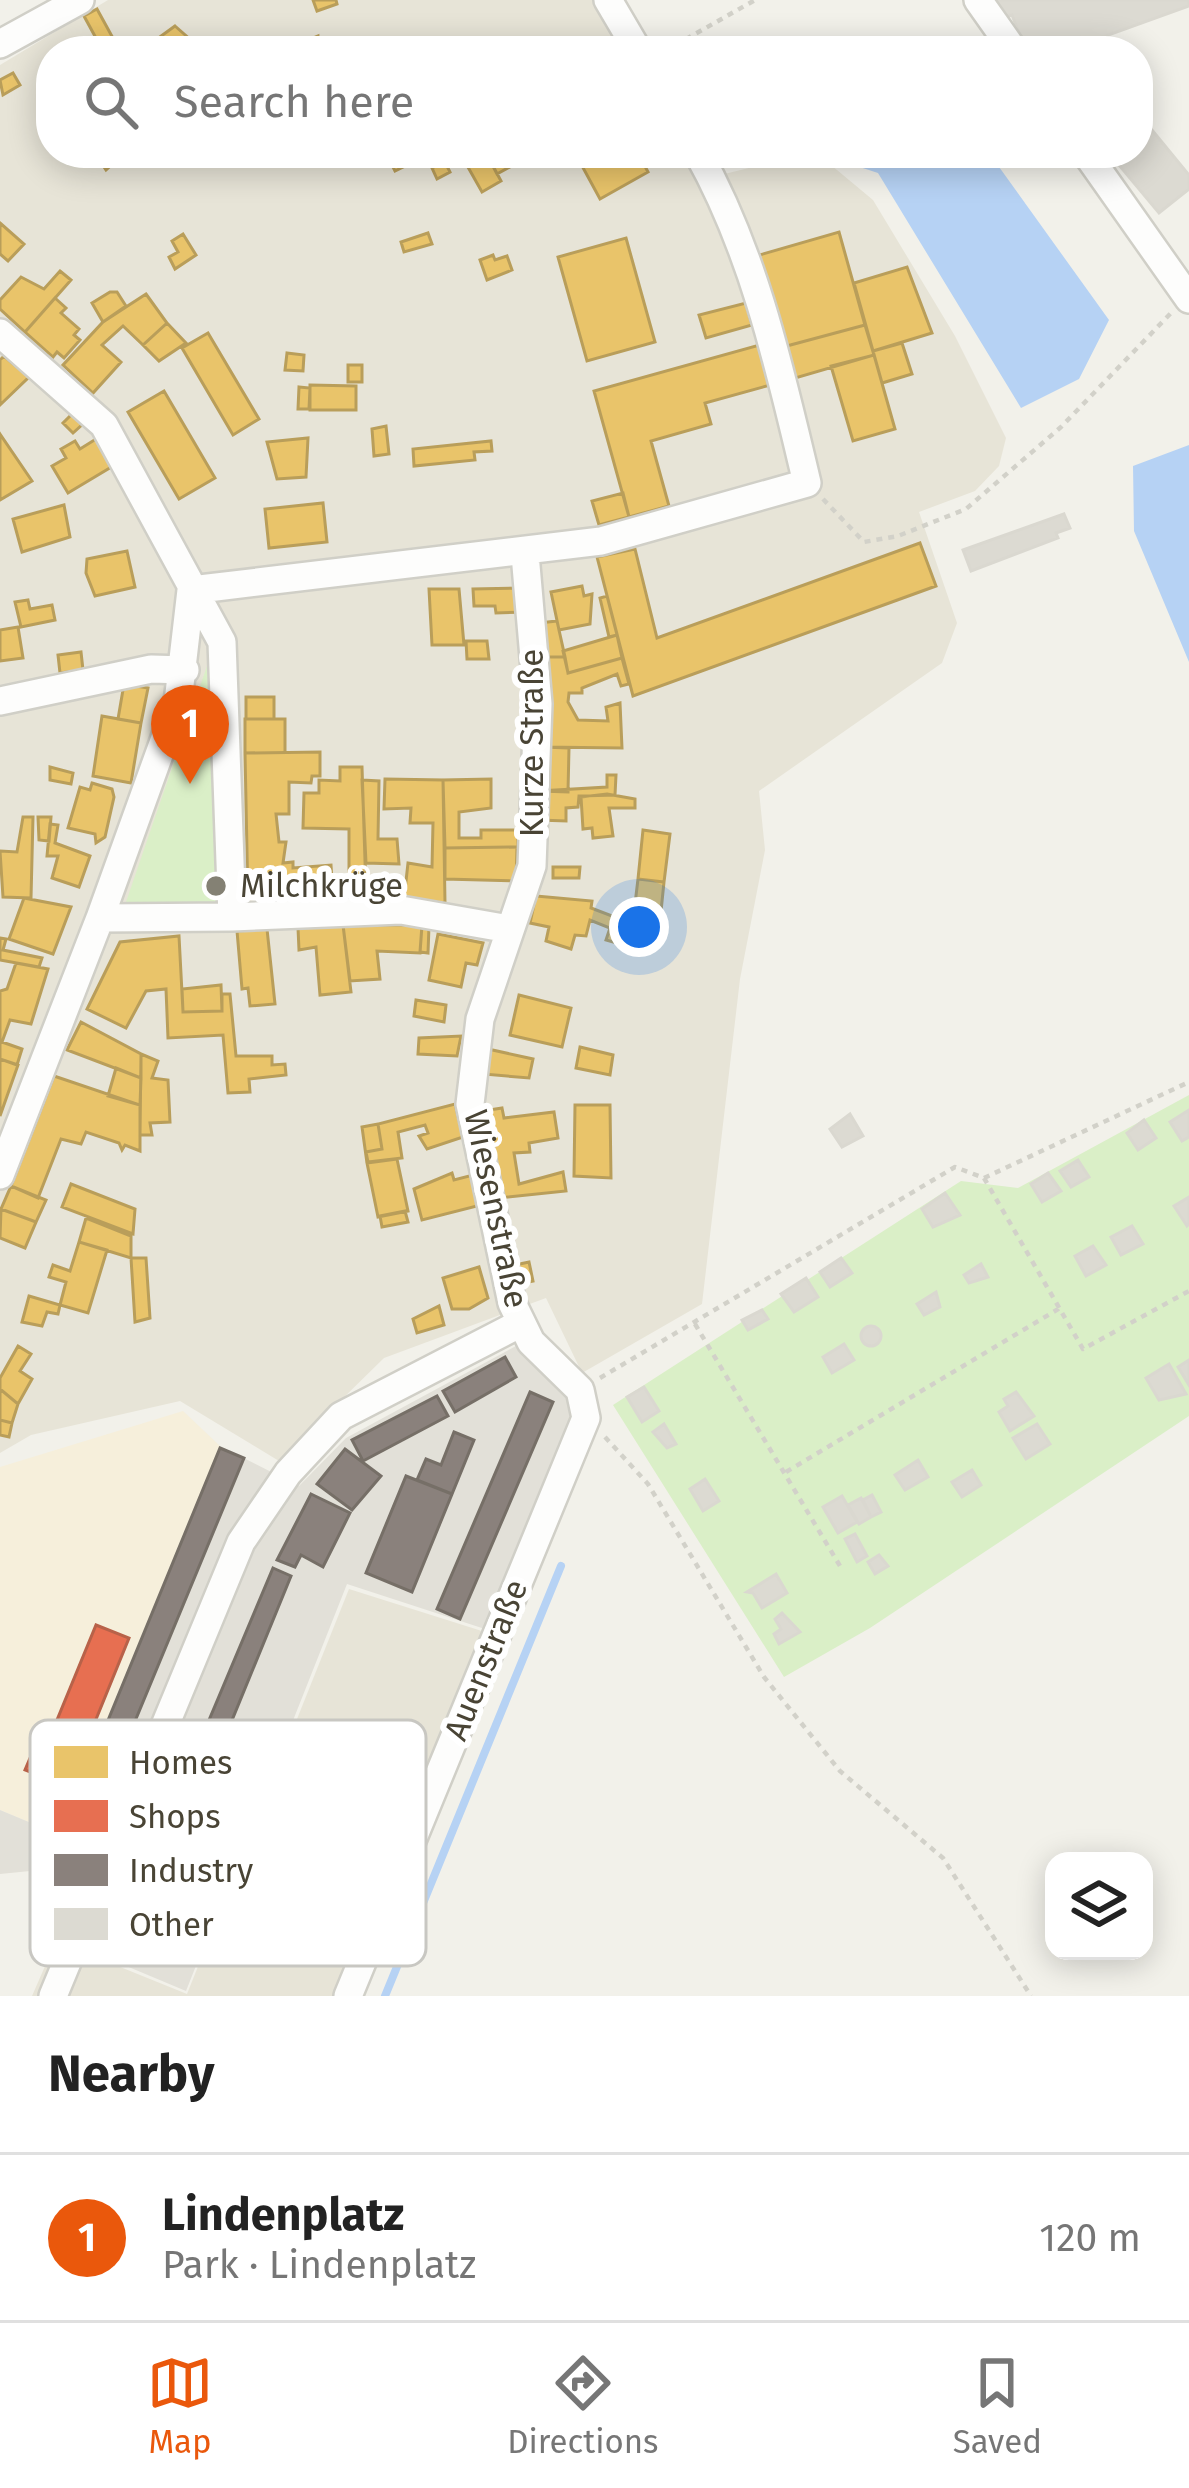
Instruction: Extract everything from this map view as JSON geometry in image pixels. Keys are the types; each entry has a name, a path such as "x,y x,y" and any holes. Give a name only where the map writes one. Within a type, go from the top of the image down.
{"street":[{"path":"0,44 80,0"},
{"path":"608,0 629,36"},
{"path":"978,0 1003,36"},
{"path":"191,590 525,554 601,541 807,483 775,348 732,219 706,168"},
{"path":"1096,168 1187,297"},
{"path":"0,333 104,425 222,642 232,916"},
{"name":"Kurze Straße","path":"508,928 532,866 538,704 525,554"},
{"path":"0,1175 160,763 185,670 191,590"},
{"path":"0,701 151,669 185,670"},
{"path":"100,918 401,910 508,928"},
{"name":"Wiesenstraße","path":"508,928 479,1019 470,1104 520,1323 553,1369 580,1390"},
{"path":"167,1720 241,1542 288,1473 341,1417 520,1323"},
{"path":"580,1390 586,1418"},
{"name":"Auenstraße","path":"426,1807 586,1418"},
{"path":"53,1996 65,1966"},
{"name":"Auenstraße","path":"348,1996 360,1966"}],"path":[{"path":"691,36 755,0"},
{"path":"807,483 864,542 898,536 966,509 1134,356 1187,297"},
{"path":"984,1178 1189,1082"},
{"path":"580,1390 956,1167 984,1178 1083,1349 1189,1291"},
{"path":"786,1472 1060,1308"},
{"path":"695,1323 840,1566"},
{"path":"586,1418 648,1484 764,1677 840,1771 943,1858 1030,1996"}],"shaded area":[{"path":"108,0 593,0 614,36 48,36"},
{"path":"36,43 36,168 693,168 700,180 749,168 835,168 873,200 955,336 1006,438 999,466 975,491 919,512 957,623 942,663 759,791 765,850 740,979 702,1304 582,1373 546,1298 384,1358 279,1461 180,1401 31,1435 0,1453 0,65"},
{"path":"516,1346 568,1395 572,1420 488,1630 347,1584 293,1720 107,1720 220,1446 299,1486 346,1438"},
{"path":"183,1411 220,1446 107,1720 30,1720 30,1823 0,1810 0,1467"},
{"path":"349,1589 485,1632 426,1775 426,1720 297,1720"},
{"path":"0,1810 30,1822 30,1871 0,1874"},
{"path":"45,1966 118,1966 187,1994 198,1966 347,1966 335,1996 32,1996"},
{"path":"126,1966 196,1966 186,1991"}],"green space":[{"path":"207,666 222,904 126,902"},
{"path":"1189,1095 1189,1416 870,1628 784,1677 613,1405 961,1181 1018,1188"}],"water":[{"path":"863,168 1000,168 1109,320 1079,379 1021,408 878,173"},
{"path":"1189,445 1189,662 1134,531 1133,466"}],"building: Homes":[{"path":"313,0 336,0 337,4 317,11"},
{"path":"97,9 112,36 95,36 84,16"},
{"path":"175,26 186,36 161,36"},
{"path":"13,73 20,85 3,95 0,80"},
{"path":"432,168 448,168 450,172 437,179"},
{"path":"468,168 494,168 501,181 482,192"},
{"path":"583,168 646,168 648,172 600,199"},
{"path":"0,223 24,244 8,261 0,254"},
{"path":"839,232 865,325 783,347 756,256"},
{"path":"428,233 432,244 404,252 401,242"},
{"path":"183,234 196,255 175,269 169,257 178,252 172,241"},
{"path":"626,238 655,342 587,361 558,257"},
{"path":"493,255 495,260 507,256 512,270 487,280 480,260"},
{"path":"907,267 932,333 873,351 854,283"},
{"path":"60,271 71,280 25,332 0,309 0,300 21,277 44,289"},
{"path":"117,292 126,306 103,322 92,303"},
{"path":"146,294 167,323 143,345 123,326 102,345 121,362 93,393 63,365 103,322"},
{"path":"55,298 66,308 61,313 79,329 74,335 80,340 64,358 57,352 53,357 25,332"},
{"path":"746,303 752,325 706,338 699,315"},
{"path":"167,323 186,343 159,361 143,345"},
{"path":"865,325 874,355 792,379 783,347"},
{"path":"208,333 259,419 233,435 182,348"},
{"path":"902,343 912,374 882,383 873,351"},
{"path":"763,344 774,384 705,403 711,424 651,441 669,506 629,517 594,391"},
{"path":"287,353 304,355 303,371 285,370"},
{"path":"874,355 895,429 853,441 831,366"},
{"path":"4,356 29,377 0,405 0,360"},
{"path":"348,365 362,365 362,382 348,382"},
{"path":"310,385 356,386 356,410 310,410"},
{"path":"299,387 310,388 309,409 298,409"},
{"path":"164,391 215,478 179,499 128,412"},
{"path":"73,413 84,423 73,433 63,423"},
{"path":"386,426 389,454 374,456 372,429"},
{"path":"0,434 32,481 0,500"},
{"path":"308,438 306,477 277,479 267,442"},
{"path":"96,439 113,466 68,493 52,466 66,458 61,449 75,441 80,449"},
{"path":"491,441 492,451 474,452 475,460 414,466 413,449"},
{"path":"623,493 629,517 599,525 592,501"},
{"path":"323,503 327,542 269,548 265,509"},
{"path":"64,505 70,537 22,552 13,519"},
{"path":"920,543 936,586 633,696 597,557 635,549 657,638"},
{"path":"127,551 135,587 95,596 86,573 87,559"},
{"path":"582,586 584,596 592,594 590,624 559,630 551,592"},
{"path":"521,588 525,612 496,613 495,606 474,606 473,589"},
{"path":"429,589 459,589 464,645 432,645"},
{"path":"607,596 617,635 609,637 600,598"},
{"path":"28,600 30,609 52,605 55,620 21,627 15,602"},
{"path":"557,621 565,657 545,657 539,623"},
{"path":"18,627 23,658 0,661 0,630"},
{"path":"617,635 622,658 568,673 563,651"},
{"path":"466,641 487,641 489,659 467,659"},
{"path":"81,652 83,670 60,673 58,655"},
{"path":"540,657 565,657 568,673 622,658 629,684 621,686 617,674 582,688 582,693 569,693 568,702 578,720 608,721 606,707 620,703 622,748 542,747"},
{"path":"124,684 148,688 141,723 118,719"},
{"path":"246,697 274,697 274,719 246,719"},
{"path":"102,716 141,723 131,783 93,776"},
{"path":"245,719 285,719 285,753 245,753"},
{"path":"542,747 569,748 568,792 540,791"},
{"path":"320,752 320,776 312,776 311,783 289,782 289,814 276,814 279,842 286,842 283,863 293,862 293,868 331,865 333,896 248,901 245,753"},
{"path":"50,767 73,773 71,784 50,780"},
{"path":"340,767 362,767 366,892 349,893 349,829 303,828 304,793 319,793 319,780 340,781"},
{"path":"607,775 616,775 615,795 579,796 578,807 566,808 566,821 539,820 540,791 607,787"},
{"path":"385,779 443,780 445,903 404,899 408,863 432,867 433,823 410,823 411,808 384,809"},
{"path":"491,779 491,808 459,812 459,838 481,838 481,830 518,830 518,847 445,848 443,780"},
{"path":"362,780 379,781 378,839 397,839 399,864 366,863"},
{"path":"92,783 112,789 114,797 105,837 96,843 95,834 68,828 80,787 90,790"},
{"path":"607,794 635,799 635,808 609,808 613,836 593,838 592,828 583,829 581,797"},
{"path":"23,817 33,817 31,898 3,897 0,851 17,852"},
{"path":"38,817 51,817 49,841 39,840"},
{"path":"50,824 58,825 55,843 90,856 79,887 52,878 58,856 47,856"},
{"path":"643,830 670,834 664,882 638,879"},
{"path":"517,847 516,881 445,879 445,848"},
{"path":"553,867 580,867 579,878 553,878"},
{"path":"638,879 664,882 659,931 632,929"},
{"path":"536,896 592,901 591,908 633,924 631,947 606,940 610,928 590,920 586,936 575,935 571,949 546,941 549,927 530,923"},
{"path":"24,898 71,907 53,954 9,939"},
{"path":"343,925 351,992 320,995 316,947 299,950 298,928"},
{"path":"343,925 422,925 420,953 377,951 380,979 350,981"},
{"path":"422,925 429,926 428,953 420,952"},
{"path":"267,929 275,1004 250,1006 248,988 242,989 237,931"},
{"path":"438,934 483,943 477,965 466,963 461,987 429,980"},
{"path":"179,936 183,1012 222,1011 222,994 230,994 236,1056 272,1056 272,1065 285,1064 286,1075 249,1079 250,1092 228,1093 223,1035 168,1038 166,989 146,991 126,1028 87,1009 120,942"},
{"path":"0,938 6,939 3,950 42,958 39,967 0,960"},
{"path":"16,963 48,969 31,1024 10,1020 2,1042 22,1049 17,1065 0,1059 0,991 7,989"},
{"path":"221,985 222,1011 183,1012 182,989"},
{"path":"519,995 571,1008 562,1047 510,1035"},
{"path":"416,1000 446,1005 444,1022 414,1016"},
{"path":"81,1022 141,1054 141,1078 67,1050"},
{"path":"461,1036 457,1056 418,1054 419,1038"},
{"path":"580,1047 613,1055 610,1075 576,1068"},
{"path":"488,1049 533,1059 529,1078 483,1074"},
{"path":"141,1054 158,1061 152,1078 168,1080 170,1122 150,1123 152,1135 140,1135"},
{"path":"0,1059 18,1065 0,1116"},
{"path":"116,1068 141,1078 140,1105 108,1096"},
{"path":"54,1076 140,1105 140,1151 125,1145 122,1150 119,1143 86,1132 81,1144 61,1139 38,1198 11,1186"},
{"path":"455,1104 463,1137 427,1149 419,1136 428,1133 425,1125 398,1132 402,1158 368,1162 366,1152 382,1149 378,1124"},
{"path":"575,1105 610,1105 611,1178 574,1176"},
{"path":"502,1108 504,1118 554,1112 558,1138 529,1143 530,1152 514,1153 519,1184 563,1172 566,1191 499,1198 483,1111"},
{"path":"378,1124 382,1149 366,1152 367,1163 362,1127"},
{"path":"397,1159 408,1211 378,1217 367,1163"},
{"path":"452,1173 454,1180 473,1175 481,1205 422,1220 414,1189"},
{"path":"71,1184 135,1209 133,1234 62,1207"},
{"path":"11,1186 46,1200 36,1222 1,1209"},
{"path":"1,1209 36,1222 25,1248 0,1238"},
{"path":"405,1211 408,1222 382,1227 380,1216"},
{"path":"86,1218 131,1236 131,1258 79,1242"},
{"path":"79,1242 107,1250 88,1313 60,1305 66,1282 49,1277 53,1265 70,1271"},
{"path":"131,1258 146,1258 150,1318 135,1322"},
{"path":"529,1262 533,1281 519,1284 515,1265"},
{"path":"479,1267 488,1298 469,1309 452,1309 443,1278"},
{"path":"29,1296 60,1305 58,1314 47,1312 42,1326 22,1322"},
{"path":"439,1306 444,1325 417,1333 413,1319"},
{"path":"18,1346 31,1354 20,1371 32,1379 18,1404 0,1389 0,1378"},
{"path":"0,1389 18,1404 12,1423 0,1420"},
{"path":"0,1420 12,1423 9,1437 0,1435"}],"building: Shops":[{"path":"96,1625 129,1638 96,1720 57,1720"}],"building: Industry":[{"path":"505,1357 516,1377 455,1412 443,1391"},
{"path":"530,1392 553,1402 460,1619 437,1609"},
{"path":"437,1396 448,1416 363,1461 352,1440"},
{"path":"454,1432 474,1440 452,1494 417,1480 426,1459 441,1465"},
{"path":"220,1448 244,1458 136,1720 108,1720"},
{"path":"345,1449 381,1476 352,1510 317,1484"},
{"path":"406,1476 452,1494 412,1592 366,1573"},
{"path":"311,1494 350,1513 323,1567 301,1555 295,1567 277,1560"},
{"path":"273,1568 291,1576 232,1720 209,1720"}],"building: Other":[{"path":"987,0 1189,0 1189,6 1106,36 1020,36 1012,15 994,21"},
{"path":"1153,131 1189,175 1189,189 1159,213 1122,168 1153,168"},
{"path":"1064,514 1070,528 1056,533 1058,538 971,571 963,550"},
{"path":"1189,1110 1189,1137 1182,1141 1170,1122"},
{"path":"850,1114 863,1136 842,1147 830,1129"},
{"path":"1144,1120 1156,1138 1138,1150 1127,1133"},
{"path":"1078,1160 1089,1177 1071,1187 1060,1171"},
{"path":"1048,1173 1061,1191 1042,1202 1031,1184"},
{"path":"945,1193 960,1215 933,1227 922,1209"},
{"path":"1189,1197 1189,1224 1187,1226 1174,1206"},
{"path":"1132,1226 1143,1244 1121,1255 1111,1237"},
{"path":"1093,1246 1106,1265 1086,1276 1075,1256"},
{"path":"841,1258 852,1273 830,1287 820,1272"},
{"path":"981,1264 988,1277 969,1283 964,1275"},
{"path":"806,1278 818,1297 794,1312 781,1294"},
{"path":"936,1292 940,1307 924,1315 917,1304"},
{"path":"762,1310 768,1319 748,1330 742,1320"},
{"path":"871,1326 881,1336 871,1346 861,1336"},
{"path":"844,1344 854,1360 832,1373 823,1357"},
{"path":"1189,1360 1189,1385 1178,1367"},
{"path":"1169,1364 1186,1394 1159,1400 1146,1378"},
{"path":"644,1387 659,1411 642,1422 627,1397"},
{"path":"1016,1392 1034,1416 1010,1431 999,1412 1008,1406 1004,1399"},
{"path":"664,1424 676,1444 667,1448 653,1432"},
{"path":"1037,1424 1050,1444 1026,1459 1013,1438"},
{"path":"918,1460 928,1477 905,1490 895,1475"},
{"path":"972,1470 981,1485 962,1497 952,1482"},
{"path":"705,1479 719,1501 703,1511 690,1489"},
{"path":"872,1495 881,1512 871,1517 863,1500"},
{"path":"842,1496 857,1522 838,1533 823,1507"},
{"path":"861,1498 871,1517 859,1524 848,1505"},
{"path":"855,1534 867,1556 857,1562 845,1539"},
{"path":"879,1555 888,1566 875,1574 868,1562"},
{"path":"776,1574 787,1593 762,1608 753,1593 747,1592"},
{"path":"782,1613 800,1632 779,1644 774,1634 781,1629 775,1619"}],"waterway":[{"path":"426,1896 561,1566"},
{"path":"385,1996 397,1966"}],"place":[{"name":"Lindenplatz","path":"190,784"},
{"name":"Milchkrüge","path":"216,886"}]}
